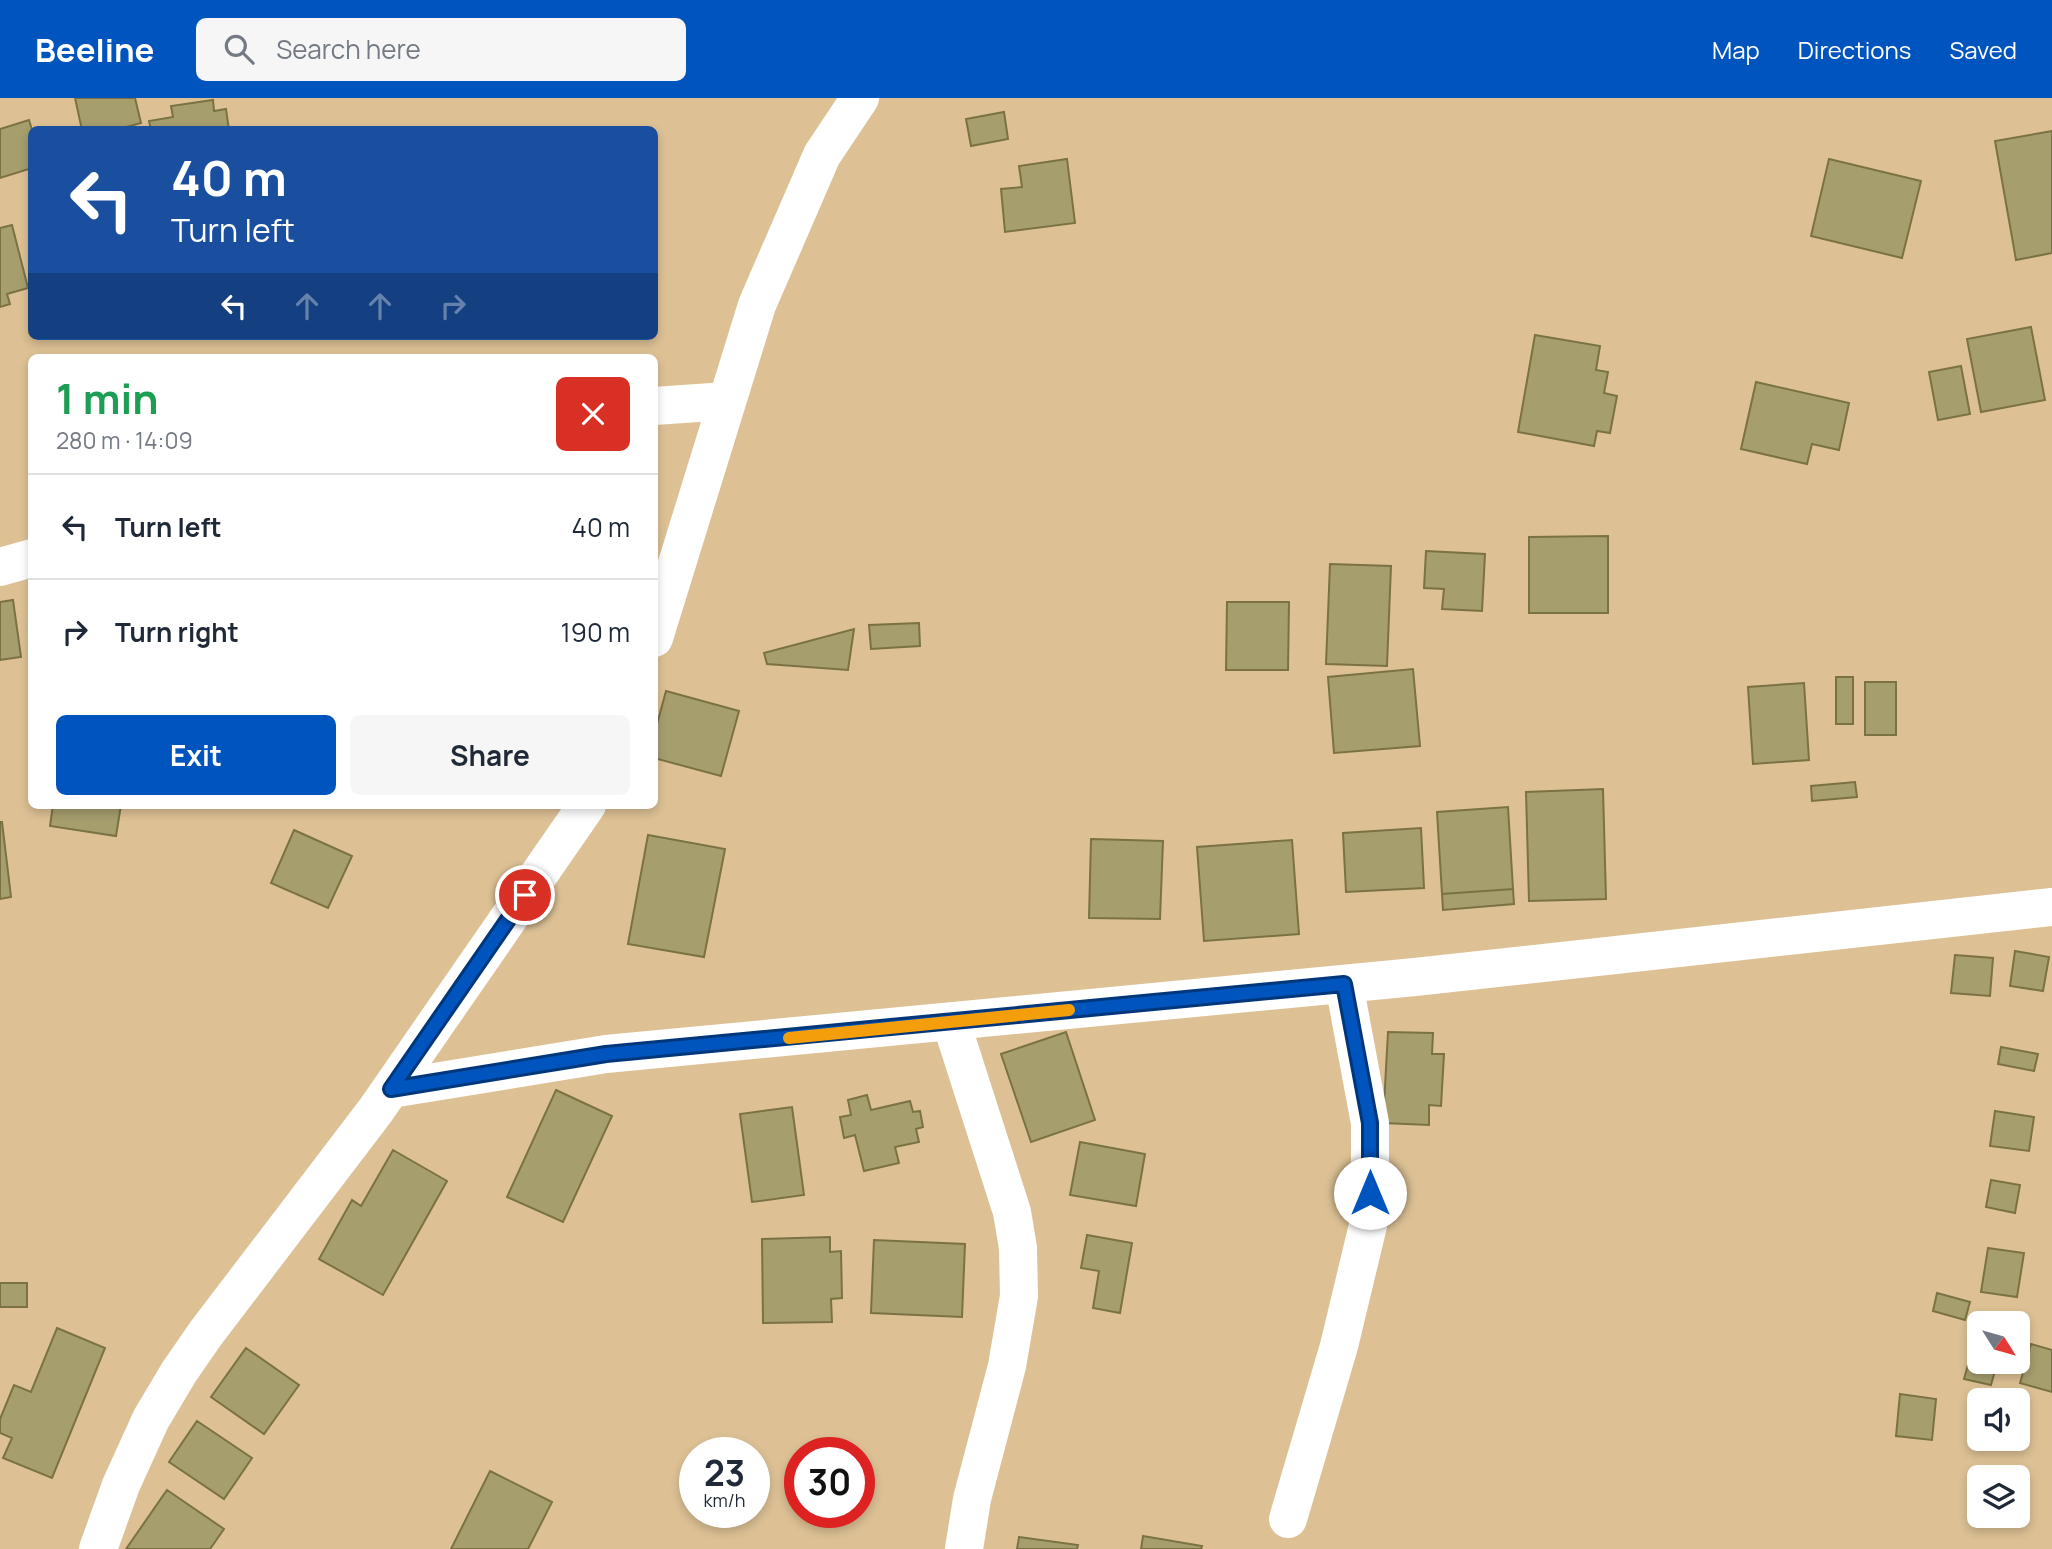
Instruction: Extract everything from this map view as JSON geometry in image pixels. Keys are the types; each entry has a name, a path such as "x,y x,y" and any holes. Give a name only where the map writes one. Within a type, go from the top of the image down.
{"street":[{"path":"658,625 757,304 822,155 860,98"},
{"path":"658,406 727,401"},
{"path":"0,567 28,559"},
{"path":"98,1549 121,1485 151,1419 179,1372 391,1089 584,809"},
{"path":"391,1089 606,1054 1344,984 2052,907"},
{"path":"1288,1519 1339,1346 1370,1217 1370,1123 1344,984"},
{"path":"951,1022 1012,1212 1019,1260 1020,1296 1007,1366 972,1499 964,1549"}],"building":[{"path":"75,98 135,98 141,123 130,126 81,126"},
{"path":"213,100 214,111 226,109 228,126 150,126 149,121 173,117 171,106"},
{"path":"1004,112 1008,139 971,146 966,119"},
{"path":"29,120 28,169 0,178 0,129"},
{"path":"2052,131 2052,253 2016,260 1995,141"},
{"path":"1067,159 1075,223 1005,232 1001,189 1022,187 1019,166"},
{"path":"1829,159 1921,181 1902,258 1811,236"},
{"path":"12,225 28,288 7,294 10,304 0,307 0,228"},
{"path":"2031,327 2045,400 1981,412 1967,339"},
{"path":"1535,335 1600,346 1596,370 1608,372 1604,393 1617,396 1610,433 1597,431 1594,446 1518,432"},
{"path":"1961,366 1970,414 1938,420 1929,372"},
{"path":"1756,382 1849,403 1839,450 1812,444 1807,464 1741,449"},
{"path":"1608,536 1608,613 1529,613 1529,537"},
{"path":"1426,551 1485,554 1482,611 1442,609 1444,589 1424,588"},
{"path":"1330,564 1391,566 1387,666 1326,664"},
{"path":"13,600 21,657 0,660 0,602"},
{"path":"1227,602 1289,602 1288,670 1226,670"},
{"path":"919,623 920,646 871,649 869,625"},
{"path":"854,629 848,670 767,664 764,653"},
{"path":"1413,669 1420,746 1334,753 1328,677"},
{"path":"1836,677 1853,677 1853,724 1836,724"},
{"path":"1865,682 1896,682 1896,735 1865,735"},
{"path":"1804,683 1809,760 1753,764 1748,687"},
{"path":"666,691 739,711 721,776 658,759 658,720"},
{"path":"1855,782 1857,797 1812,801 1811,786"},
{"path":"1603,789 1606,899 1529,901 1526,792"},
{"path":"1508,807 1513,889 1442,894 1437,812"},
{"path":"52,809 120,809 116,836 50,826"},
{"path":"0,822 11,897 0,899"},
{"path":"1421,828 1424,888 1346,892 1343,833"},
{"path":"294,830 352,856 328,908 271,883"},
{"path":"648,835 725,849 704,957 628,944"},
{"path":"1091,839 1163,841 1160,919 1089,918"},
{"path":"1292,840 1299,934 1204,941 1197,847"},
{"path":"1513,889 1514,904 1443,910 1442,894"},
{"path":"2015,951 2049,957 2043,991 2010,986"},
{"path":"1955,955 1993,958 1990,996 1951,993"},
{"path":"1066,1032 1095,1120 1031,1142 1001,1054"},
{"path":"1388,1032 1433,1033 1432,1054 1444,1054 1441,1106 1429,1105 1429,1125 1383,1123"},
{"path":"2001,1047 2038,1054 2034,1071 1998,1064"},
{"path":"556,1090 612,1116 563,1222 507,1197"},
{"path":"867,1095 871,1110 910,1101 913,1112 920,1111 923,1127 916,1129 919,1142 895,1147 899,1163 864,1171 855,1135 844,1138 840,1117 851,1115 848,1100"},
{"path":"792,1107 804,1195 752,1202 740,1114"},
{"path":"1995,1111 2034,1117 2029,1151 1990,1146"},
{"path":"1080,1142 1145,1154 1136,1206 1070,1195"},
{"path":"393,1150 447,1181 383,1295 319,1259 352,1200 361,1206"},
{"path":"1991,1180 2020,1185 2015,1213 1986,1207"},
{"path":"1087,1235 1132,1243 1120,1313 1093,1308 1099,1271 1081,1268"},
{"path":"830,1237 830,1252 841,1251 842,1298 831,1299 832,1322 763,1323 762,1239"},
{"path":"874,1240 965,1244 962,1317 871,1313"},
{"path":"1988,1248 2024,1253 2017,1297 1981,1292"},
{"path":"0,1283 27,1283 27,1307 0,1307"},
{"path":"1937,1293 1970,1302 1965,1320 1933,1311"},
{"path":"57,1328 105,1348 52,1478 3,1458 12,1438 0,1433 0,1419 14,1385 31,1392"},
{"path":"2031,1344 2052,1350 2052,1392 2020,1383 2023,1374 2030,1374"},
{"path":"246,1348 299,1385 264,1434 211,1397"},
{"path":"1967,1368 1967,1374 1994,1374 1991,1385 1964,1379"},
{"path":"1900,1394 1936,1399 1932,1440 1896,1436"},
{"path":"197,1421 252,1458 224,1499 169,1462"},
{"path":"490,1471 552,1502 528,1549 451,1549"},
{"path":"167,1490 224,1529 210,1549 126,1549"},
{"path":"1143,1536 1202,1546 1201,1549 1141,1549"},
{"path":"1019,1537 1078,1545 1077,1549 1017,1549"}],"slow traffic":[{"path":"789,1038 1069,1010"}],"route":[{"path":"525,895 391,1089 606,1054 1344,984 1370,1123 1370,1193"}]}
